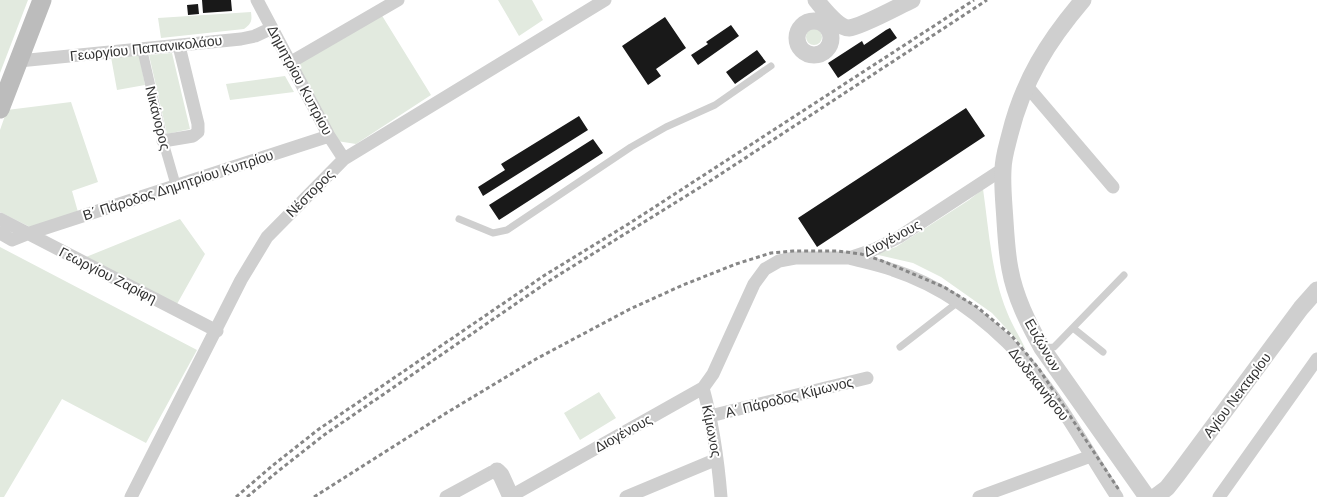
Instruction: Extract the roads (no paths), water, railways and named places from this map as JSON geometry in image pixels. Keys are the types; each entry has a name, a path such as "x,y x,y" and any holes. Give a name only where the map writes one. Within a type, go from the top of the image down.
{"main road":[{"path":"0,109 42,0"}],"street":[{"path":"291,62 398,0"},
{"name":"Νέστορος","path":"131,497 217,331 241,280 266,237 344,159 606,0"},
{"path":"818,2 832,27 830,43 827,48 823,52 814,55 803,51 797,40 800,29 804,24 813,21 832,27 840,25 849,28 861,24 912,0"},
{"path":"1003,169 1006,147 1026,85 1055,36 1083,0"},
{"name":"Δημητρίου Κυπρίου","path":"261,1 272,28 329,136 344,159"},
{"path":"813,21 818,2"},
{"name":"Γεωργίου Παπανικολάου","path":"19,62 179,46 241,38 255,36 272,28"},
{"path":"163,141 193,136 198,132 198,124 179,46"},
{"name":"Νικάνορος","path":"142,49 163,141 176,186"},
{"path":"1026,85 1112,187"},
{"name":"Β΄ Πάροδος Δημητρίου Κυπρίου","path":"0,234 12,240 329,136"},
{"name":"Διογένους","path":"511,496 703,388 713,374 754,284 765,270 779,261 795,258 849,258 873,250 899,237 1003,169"},
{"name":"Ευζώνων","path":"1003,169 1004,213 1010,270 1020,303 1029,325 1042,348 1147,497"},
{"name":"Γεωργίου Ζαρίφη","path":"0,219 217,331"},
{"name":"Δωδεκανήσου","path":"849,258 894,270 931,286 958,302 998,334 1027,364 1056,402 1117,497"},
{"name":"Αγίου Νεκταρίου","path":"1155,497 1167,488 1178,474 1292,321 1317,290"},
{"path":"1219,497 1317,359"},
{"name":"Α΄ Πάροδος Κίμωνος","path":"710,416 867,378"},
{"name":"Κίμωνος","path":"703,388 710,416 721,497"},
{"path":"979,497 1091,456"},
{"path":"626,497 717,459"},
{"path":"446,497 492,472 497,471 501,475 511,496"}],"lane":[{"path":"459,219 493,233 507,230 631,147 666,127 715,105 771,66"},
{"path":"1042,348 1054,347 1124,275"},
{"path":"900,347 958,302"},
{"path":"1073,328 1103,352"}],"railway":[{"path":"236,497 319,429 545,275 630,223 974,0"},
{"path":"247,497 324,435 549,281 707,183 987,0"},
{"path":"314,497 443,415 536,359 630,309 683,285 736,264 771,253 793,251 838,251 861,254 880,260 944,287 977,307 1011,335 1039,369 1119,490"}]}
